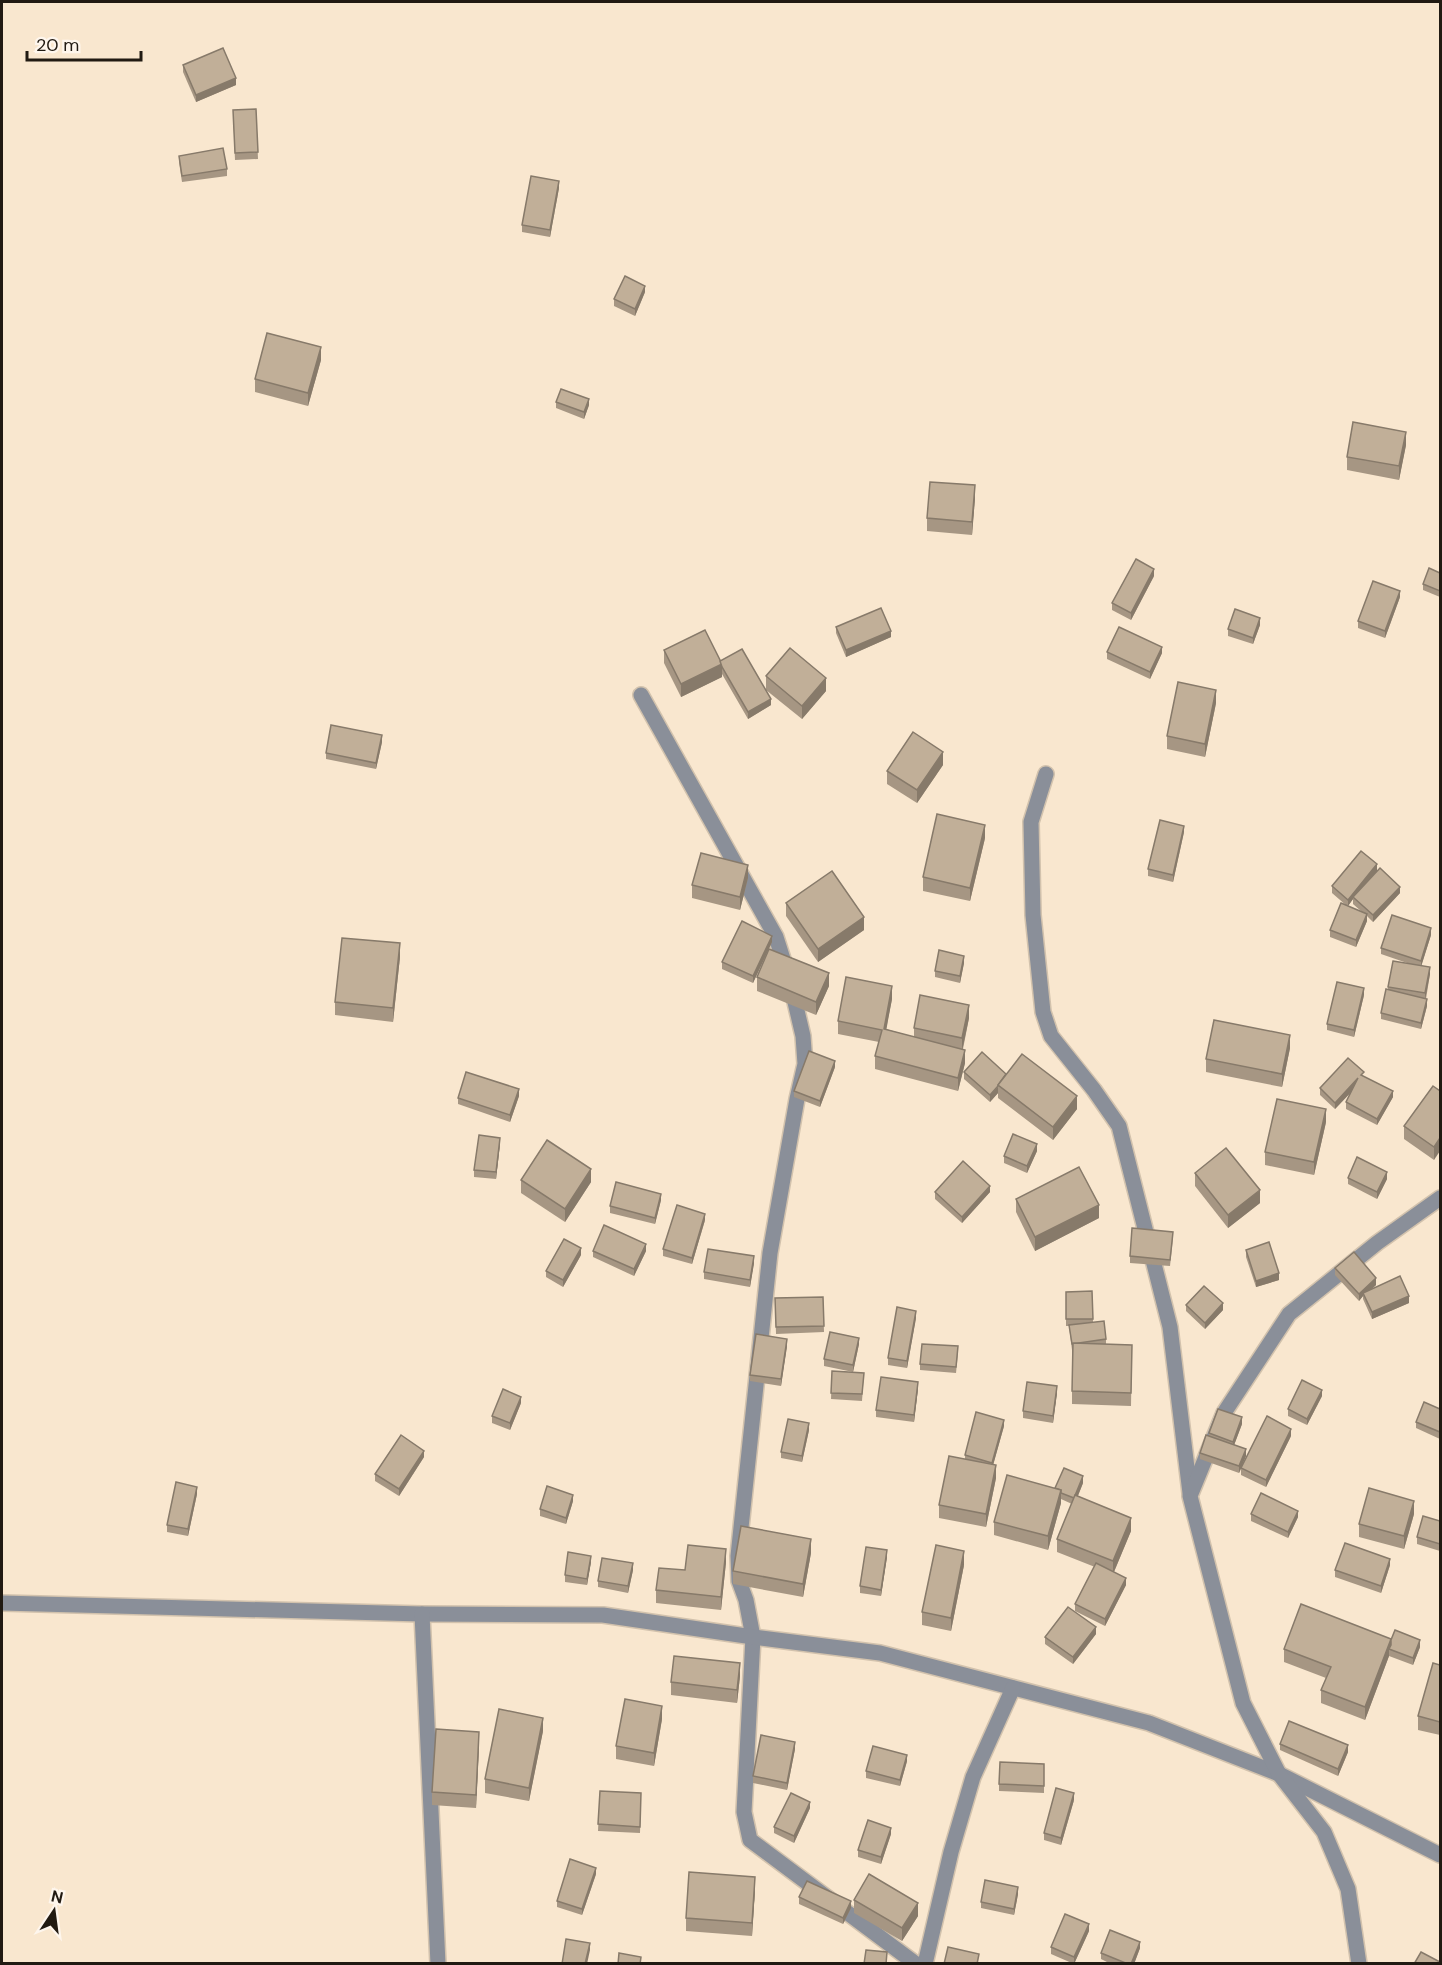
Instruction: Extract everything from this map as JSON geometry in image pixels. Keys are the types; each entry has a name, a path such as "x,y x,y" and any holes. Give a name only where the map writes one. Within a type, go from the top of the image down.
{"street":[{"path":"641,695 776,937 790,981 802,1036 805,1064 770,1253 738,1556 739,1581 746,1600 753,1637 744,1812 750,1840 916,1964"},
{"path":"1046,774 1031,822 1033,915 1043,1012 1051,1036 1119,1126 1170,1327 1190,1496 1243,1702 1280,1774 1324,1832 1348,1889 1359,1964"},
{"path":"1190,1496 1224,1413 1289,1314 1377,1243 1440,1198"},
{"path":"2,1603 422,1614 603,1615 880,1653 1149,1723 1280,1774 1440,1855"},
{"path":"422,1614 438,1964"},
{"path":"925,1964 951,1852 973,1777 1013,1688"}],"building":[{"path":"223,48 236,78 196,95 183,65"},
{"path":"256,109 258,152 235,153 233,110"},
{"path":"223,148 227,169 182,176 179,156"},
{"path":"531,176 559,181 550,230 522,225"},
{"path":"625,276 645,286 635,309 614,299"},
{"path":"267,333 321,347 308,393 255,379"},
{"path":"561,389 589,399 584,412 556,402"},
{"path":"1353,422 1406,432 1399,466 1347,457"},
{"path":"930,482 975,485 972,522 927,518"},
{"path":"1136,559 1154,569 1131,613 1112,603"},
{"path":"1429,568 1440,573 1440,591 1423,584"},
{"path":"1373,581 1400,591 1385,631 1358,621"},
{"path":"881,608 891,631 846,650 836,627"},
{"path":"1235,609 1260,618 1253,638 1228,629"},
{"path":"1119,627 1162,647 1150,672 1107,652"},
{"path":"705,630 722,664 681,684 664,650"},
{"path":"790,648 826,678 802,706 766,676"},
{"path":"742,649 771,699 748,712 720,661"},
{"path":"1178,682 1216,690 1205,744 1167,736"},
{"path":"331,725 382,735 376,763 326,753"},
{"path":"913,732 943,752 917,790 887,771"},
{"path":"937,814 985,825 970,888 923,877"},
{"path":"1160,820 1184,826 1173,875 1148,869"},
{"path":"1361,851 1377,864 1348,900 1332,886"},
{"path":"701,853 748,865 740,897 692,885"},
{"path":"1380,868 1400,887 1373,915 1353,897"},
{"path":"832,871 864,917 818,949 786,903"},
{"path":"1341,903 1367,914 1356,940 1330,930"},
{"path":"1392,915 1431,928 1421,961 1381,948"},
{"path":"742,921 772,936 753,976 722,962"},
{"path":"342,938 400,943 393,1008 335,1002"},
{"path":"769,949 829,973 816,1002 757,977"},
{"path":"939,950 964,956 960,976 935,971"},
{"path":"1393,961 1430,967 1425,993 1388,987"},
{"path":"846,977 892,986 884,1029 965,1050 958,1078 875,1056 882,1030 838,1021"},
{"path":"1337,982 1364,988 1354,1030 1327,1024"},
{"path":"1386,989 1427,999 1421,1023 1381,1013"},
{"path":"920,995 969,1005 962,1038 914,1028"},
{"path":"1214,1020 1290,1035 1282,1074 1206,1059"},
{"path":"809,1051 835,1061 820,1101 794,1091"},
{"path":"982,1052 1006,1074 990,1095 964,1072"},
{"path":"1022,1054 1077,1096 1053,1127 998,1085"},
{"path":"1348,1058 1364,1072 1361,1075 1393,1091 1377,1119 1346,1102 1358,1078 1335,1103 1320,1088"},
{"path":"466,1072 519,1089 510,1115 458,1098"},
{"path":"1433,1086 1440,1091 1440,1138 1434,1147 1404,1126"},
{"path":"1277,1099 1326,1109 1314,1162 1265,1152"},
{"path":"1013,1134 1037,1144 1027,1166 1004,1156"},
{"path":"479,1135 500,1138 496,1172 474,1170"},
{"path":"547,1140 591,1169 565,1209 521,1180"},
{"path":"1226,1148 1260,1190 1228,1215 1195,1173"},
{"path":"1357,1157 1387,1172 1377,1192 1348,1178"},
{"path":"963,1161 990,1186 962,1217 935,1192"},
{"path":"1079,1167 1099,1205 1035,1237 1016,1199"},
{"path":"616,1182 661,1194 655,1218 610,1206"},
{"path":"677,1205 705,1214 692,1258 663,1249"},
{"path":"604,1225 646,1244 634,1269 593,1251"},
{"path":"1132,1228 1173,1232 1170,1260 1130,1256"},
{"path":"564,1239 581,1248 563,1280 546,1271"},
{"path":"1269,1242 1279,1273 1256,1281 1246,1250"},
{"path":"708,1249 754,1256 750,1280 704,1272"},
{"path":"1354,1252 1376,1278 1359,1294 1335,1268"},
{"path":"1400,1276 1409,1296 1372,1312 1363,1293"},
{"path":"1204,1286 1223,1303 1205,1323 1186,1305"},
{"path":"1092,1291 1093,1319 1066,1319 1066,1292"},
{"path":"823,1297 824,1326 776,1327 775,1298"},
{"path":"897,1307 916,1311 907,1361 888,1358"},
{"path":"1104,1321 1106,1339 1072,1344 1069,1325"},
{"path":"830,1332 859,1338 853,1365 824,1359"},
{"path":"756,1334 787,1339 781,1379 750,1375"},
{"path":"1073,1343 1132,1345 1131,1393 1072,1391"},
{"path":"922,1344 958,1346 956,1367 920,1364"},
{"path":"832,1371 864,1373 862,1394 831,1393"},
{"path":"881,1377 918,1382 914,1415 876,1410"},
{"path":"1302,1380 1322,1390 1307,1419 1288,1409"},
{"path":"1027,1382 1057,1386 1053,1416 1023,1411"},
{"path":"503,1389 521,1397 510,1423 492,1416"},
{"path":"1424,1402 1440,1409 1440,1432 1416,1422"},
{"path":"1218,1409 1242,1417 1233,1442 1209,1433"},
{"path":"976,1412 1004,1420 992,1463 965,1455"},
{"path":"1267,1416 1291,1429 1266,1480 1241,1468"},
{"path":"788,1419 809,1423 802,1456 781,1452"},
{"path":"401,1435 424,1451 399,1489 375,1474"},
{"path":"1206,1435 1246,1449 1239,1466 1200,1453"},
{"path":"949,1456 996,1465 986,1514 939,1505"},
{"path":"1064,1468 1083,1476 1074,1498 1055,1488"},
{"path":"1007,1475 1061,1490 1048,1536 994,1522"},
{"path":"176,1482 197,1487 188,1529 167,1525"},
{"path":"547,1486 573,1495 566,1518 540,1509"},
{"path":"1369,1488 1414,1501 1404,1536 1359,1524"},
{"path":"1261,1493 1298,1511 1288,1532 1251,1514"},
{"path":"1075,1495 1131,1518 1113,1561 1057,1539"},
{"path":"1423,1516 1440,1521 1440,1544 1417,1537"},
{"path":"741,1526 811,1539 803,1584 733,1571"},
{"path":"1345,1543 1390,1559 1381,1586 1335,1570"},
{"path":"688,1545 726,1549 721,1597 656,1590 659,1568 685,1570"},
{"path":"936,1545 964,1551 951,1618 922,1612"},
{"path":"866,1547 887,1550 881,1590 860,1586"},
{"path":"568,1552 591,1556 587,1579 565,1575"},
{"path":"602,1558 633,1563 628,1586 598,1581"},
{"path":"1096,1563 1126,1578 1105,1619 1075,1604"},
{"path":"1301,1604 1391,1639 1365,1707 1321,1690 1331,1667 1284,1649"},
{"path":"1068,1607 1096,1627 1073,1657 1045,1637"},
{"path":"1395,1630 1420,1640 1413,1658 1389,1649"},
{"path":"674,1656 740,1663 737,1690 671,1682"},
{"path":"1433,1663 1440,1665 1440,1722 1418,1716"},
{"path":"625,1699 662,1706 654,1753 616,1746"},
{"path":"499,1709 543,1718 529,1788 485,1779"},
{"path":"1289,1721 1348,1745 1338,1769 1280,1744"},
{"path":"436,1729 479,1732 476,1795 432,1792"},
{"path":"761,1735 795,1742 787,1783 753,1776"},
{"path":"873,1746 907,1755 900,1780 866,1771"},
{"path":"1000,1762 1044,1764 1044,1786 999,1784"},
{"path":"1056,1788 1074,1793 1061,1838 1044,1833"},
{"path":"600,1791 641,1793 640,1827 598,1824"},
{"path":"791,1793 810,1802 794,1836 774,1827"},
{"path":"868,1820 891,1828 881,1857 858,1850"},
{"path":"570,1859 596,1868 582,1909 557,1901"},
{"path":"689,1872 755,1877 752,1923 686,1918"},
{"path":"869,1874 918,1903 902,1928 854,1900"},
{"path":"985,1880 1018,1887 1014,1909 981,1902"},
{"path":"807,1881 851,1901 843,1918 799,1897"},
{"path":"1065,1914 1089,1924 1074,1957 1051,1947"},
{"path":"1110,1930 1140,1942 1131,1964 1101,1953"},
{"path":"566,1939 590,1943 585,1964 562,1964"},
{"path":"948,1947 979,1954 977,1964 944,1964"},
{"path":"866,1950 887,1952 886,1964 864,1964"},
{"path":"1421,1952 1440,1962 1440,1964 1414,1964"},
{"path":"619,1953 641,1957 640,1964 618,1964"}]}
